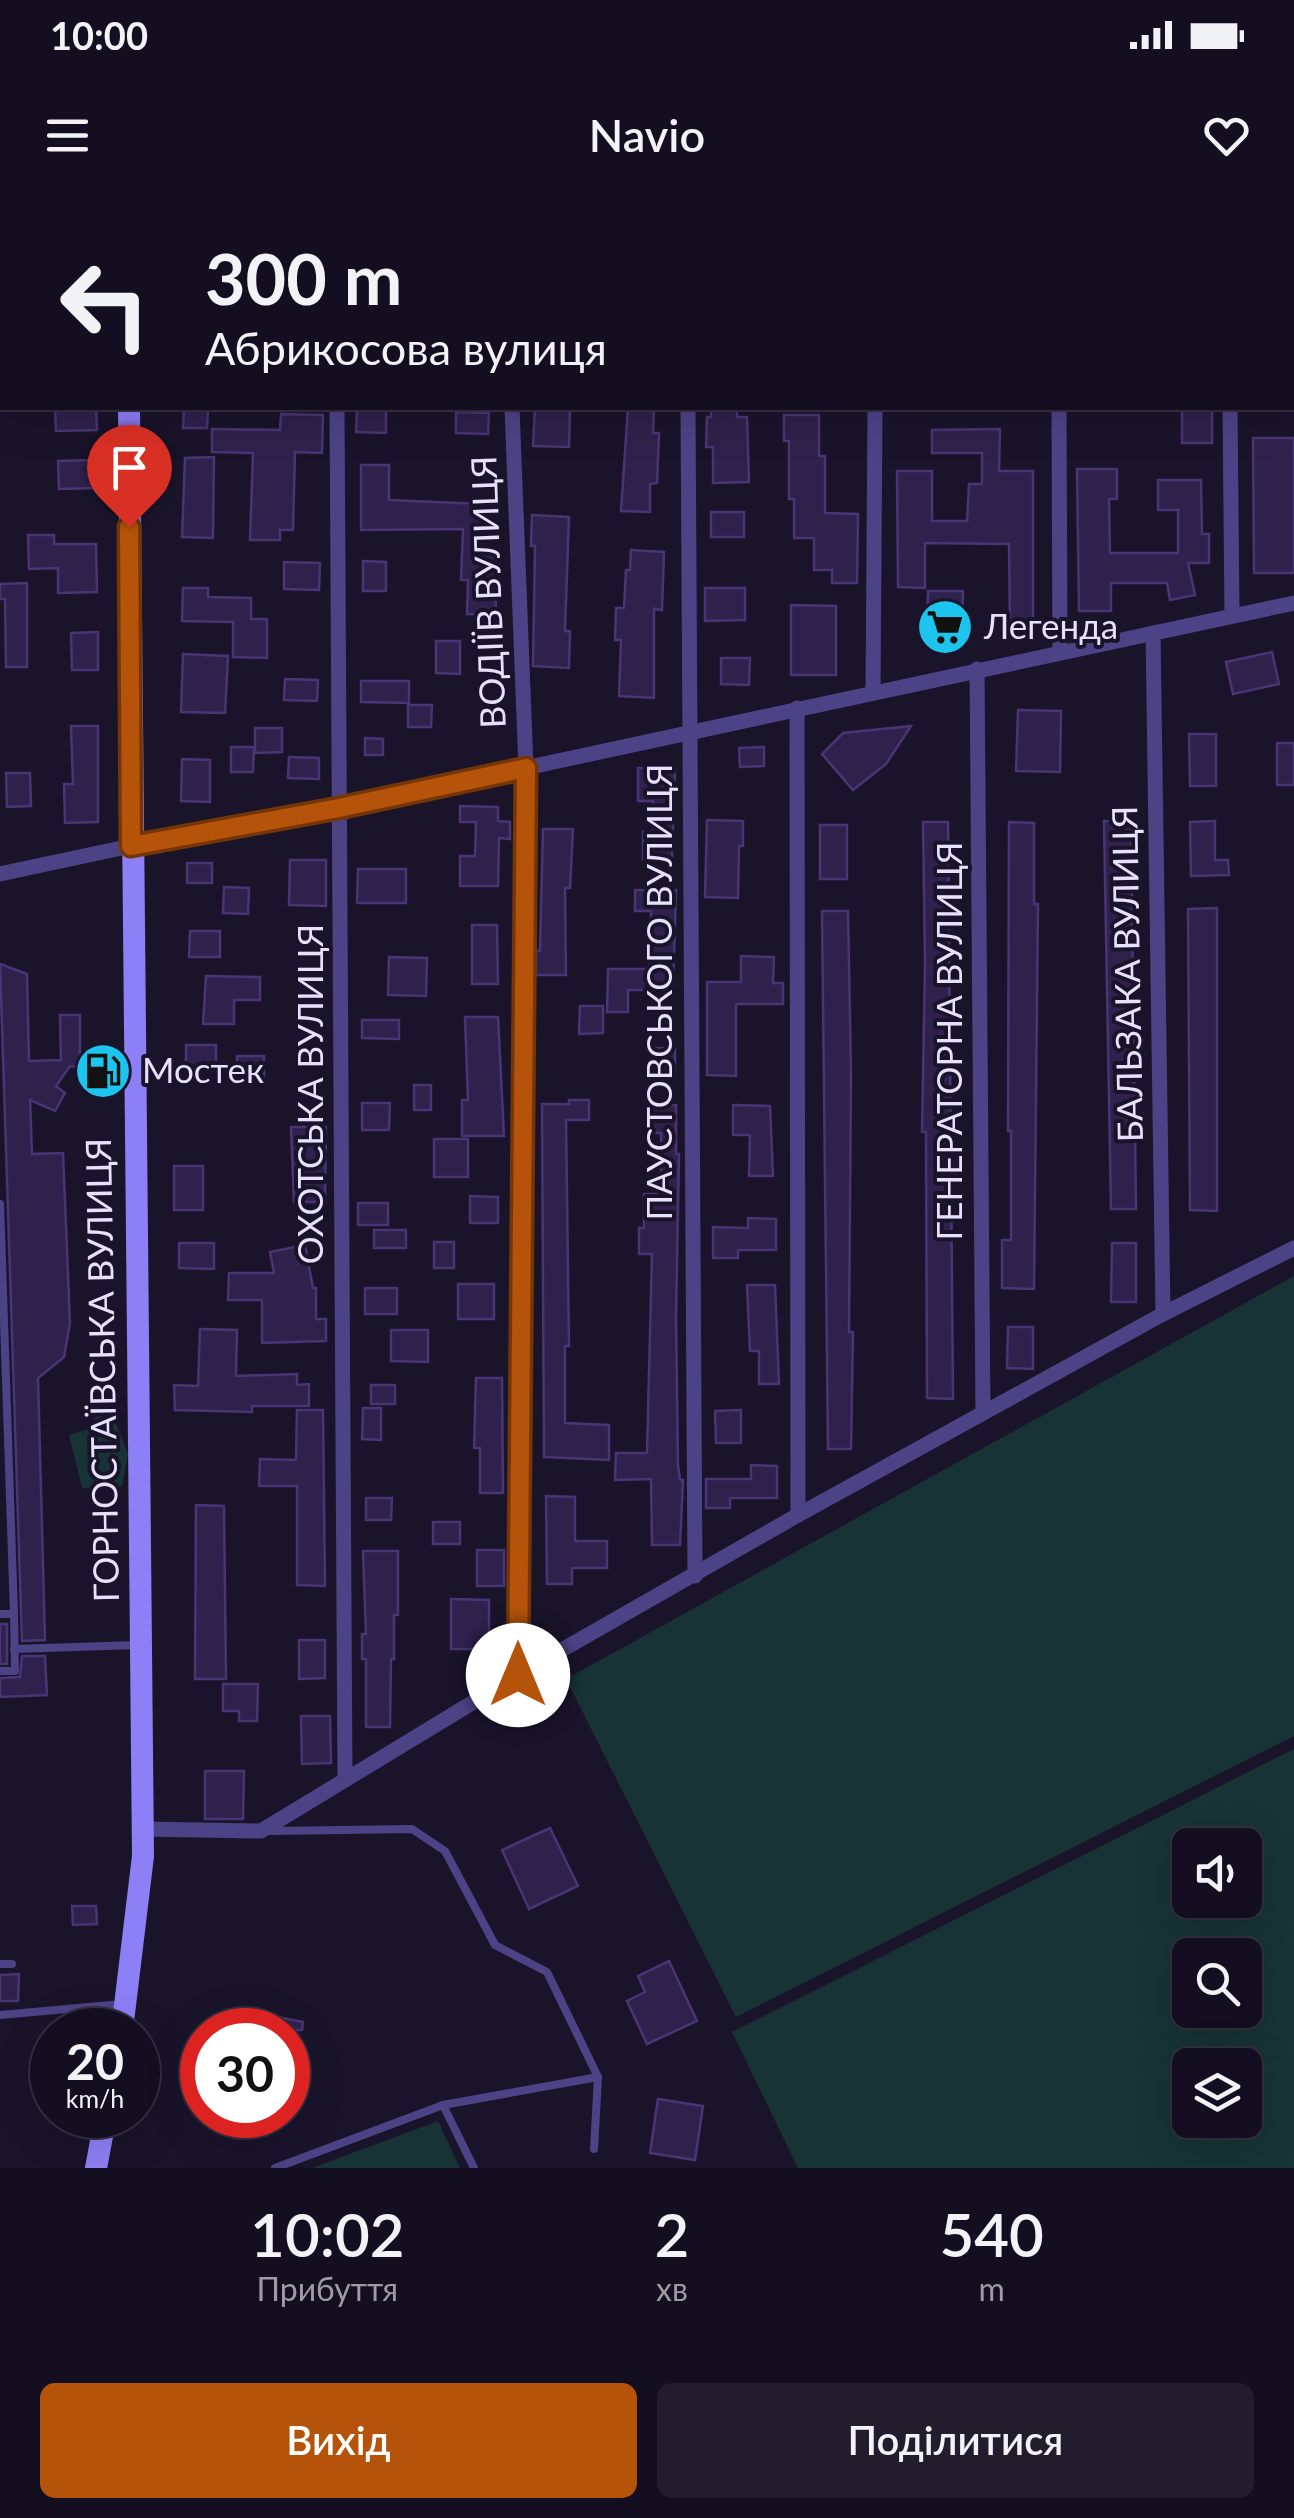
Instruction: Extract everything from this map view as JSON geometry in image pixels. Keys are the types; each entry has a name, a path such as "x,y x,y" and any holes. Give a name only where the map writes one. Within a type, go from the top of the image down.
{"main road":[{"name":"ГОРНОСТАЇВСЬКА ВУЛИЦЯ","path":"126,2008 143,1830 128,410"},
{"path":"96,2168 102,2138"}],"street":[{"name":"ОХОТСЬКА ВУЛИЦЯ","path":"338,410 345,1780"},
{"name":"ВОДІЇВ ВУЛИЦЯ","path":"512,410 526,768 518,1675"},
{"name":"ПАУСТОВСЬКОГО ВУЛИЦЯ","path":"688,410 695,1576"},
{"path":"873,692 875,410"},
{"path":"1058,410 1060,652"},
{"path":"1230,410 1232,616"},
{"path":"0,874 339,808 1294,603"},
{"name":"БАЛЬЗАКА ВУЛИЦЯ","path":"1153,633 1162,1314"},
{"name":"ГЕНЕРАТОРНА ВУЛИЦЯ","path":"977,669 983,1414"},
{"path":"798,708 798,1516"},
{"path":"143,1830 261,1831 518,1675 798,1516 1162,1314 1294,1248"}],"lane":[{"path":"0,1204 5,1515 12,1574 15,1671 0,1672"},
{"path":"0,1574 12,1574"},
{"path":"0,1614 14,1614"},
{"path":"14,1649 142,1645"},
{"path":"261,1831 412,1830 445,1851 496,1944 547,1972 598,2077 594,2149"},
{"path":"0,1964 12,1964"},
{"path":"0,2016 127,2004"},
{"path":"275,2168 443,2105 598,2077"},
{"path":"443,2105 474,2168"}],"green space":[{"path":"1294,1276 1294,1736 736,2017 566,1679"},
{"path":"111,1411 128,1454 122,1486 107,1490 82,1488 69,1435 89,1429 98,1412"},
{"path":"1294,1749 1294,2168 798,2168 732,2032"},
{"path":"438,2121 460,2168 312,2168"}],"building":[{"path":"55,410 96,410 97,430 56,431"},
{"path":"184,410 208,410 207,428 183,428"},
{"path":"357,410 386,410 386,433 356,432"},
{"path":"535,410 570,410 569,447 533,446"},
{"path":"628,410 654,410 653,433 659,433 657,483 650,484 650,512 621,511"},
{"path":"711,410 737,410 737,417 747,417 749,482 713,483 713,447 706,447 707,417 711,417"},
{"path":"1182,410 1212,410 1212,443 1182,443"},
{"path":"456,412 489,413 488,434 456,433"},
{"path":"281,414 323,415 322,453 295,452 293,530 280,530 280,540 250,540 253,453 212,452 212,429 280,430"},
{"path":"784,415 819,415 819,456 825,456 825,513 858,514 857,583 832,583 832,570 814,570 814,538 794,538 794,499 789,499 789,441 784,441"},
{"path":"1000,429 999,471 1033,471 1033,627 1010,627 1009,544 925,543 925,588 898,587 897,471 932,471 932,521 967,521 969,484 982,484 982,453 932,453 932,430"},
{"path":"1253,438 1294,438 1294,573 1254,573"},
{"path":"214,457 213,538 182,537 185,458"},
{"path":"96,460 97,488 59,489 58,461"},
{"path":"361,465 389,465 389,500 482,504 481,554 495,554 496,615 467,614 468,580 461,580 463,529 361,530"},
{"path":"1077,469 1117,469 1117,499 1109,499 1110,553 1178,553 1178,510 1158,510 1158,480 1201,480 1202,534 1209,534 1209,563 1188,563 1195,595 1170,600 1167,583 1111,583 1111,611 1079,611"},
{"path":"711,512 744,512 744,537 711,537"},
{"path":"532,515 569,517 565,631 570,631 569,668 533,666"},
{"path":"28,535 54,535 54,544 96,544 97,592 58,593 58,568 29,569"},
{"path":"631,550 664,552 662,610 654,609 654,698 619,696 621,640 615,640 616,608 624,608"},
{"path":"363,561 386,562 386,591 363,591"},
{"path":"284,562 320,563 319,590 284,589"},
{"path":"27,583 27,667 6,667 5,599 0,599 0,584"},
{"path":"183,588 208,588 208,597 251,598 251,619 267,619 267,658 233,657 233,622 182,621"},
{"path":"705,588 745,588 745,620 705,621"},
{"path":"928,591 963,591 962,627 927,626"},
{"path":"791,605 836,606 836,675 791,675"},
{"path":"98,632 98,670 72,670 71,633"},
{"path":"436,641 460,641 460,674 436,673"},
{"path":"1272,652 1279,684 1233,694 1226,662"},
{"path":"183,654 228,656 225,713 181,712"},
{"path":"721,658 750,658 749,685 721,684"},
{"path":"285,679 318,680 317,701 284,700"},
{"path":"361,681 409,681 409,703 361,702"},
{"path":"408,705 432,705 431,727 408,727"},
{"path":"1018,710 1061,711 1060,772 1016,771"},
{"path":"71,726 98,726 98,822 65,823 64,784 73,784"},
{"path":"911,726 886,764 853,790 822,754 843,733"},
{"path":"255,728 282,728 282,752 255,753"},
{"path":"1189,734 1216,734 1216,786 1190,786"},
{"path":"365,738 383,739 383,755 365,755"},
{"path":"1277,743 1294,743 1294,785 1277,785"},
{"path":"231,747 254,747 253,772 231,772"},
{"path":"764,747 764,766 740,767 739,748"},
{"path":"289,757 319,758 319,779 288,778"},
{"path":"182,759 210,760 210,802 181,801"},
{"path":"638,768 675,768 672,859 643,859 643,832 653,832 653,801 638,801"},
{"path":"6,773 30,773 31,806 7,807"},
{"path":"460,806 498,807 498,821 510,822 510,839 499,838 498,886 460,886 460,856 475,856 476,822 460,822"},
{"path":"707,820 743,821 738,898 705,897"},
{"path":"1104,821 1131,822 1136,1209 1111,1209"},
{"path":"1215,821 1215,860 1228,860 1229,875 1191,876 1190,822"},
{"path":"923,822 948,822 953,1399 927,1398 926,1132 922,1132"},
{"path":"1009,822 1034,823 1034,904 1038,904 1034,1289 1002,1288 1002,1240 1011,1240"},
{"path":"820,825 847,825 847,879 820,879"},
{"path":"543,829 573,829 570,888 565,888 566,975 536,975"},
{"path":"290,860 326,860 326,906 289,905"},
{"path":"187,863 212,863 212,883 187,883"},
{"path":"358,869 406,869 406,903 357,903"},
{"path":"224,887 249,888 248,914 223,913"},
{"path":"635,890 676,890 673,990 628,990 628,1012 607,1012 608,969 649,969 651,911 635,911"},
{"path":"1217,908 1217,1211 1190,1210 1188,909"},
{"path":"822,911 848,911 851,1449 828,1449"},
{"path":"472,925 497,925 498,984 472,984"},
{"path":"190,931 220,931 220,957 189,957"},
{"path":"741,956 774,957 773,983 783,983 783,1004 736,1004 736,1076 707,1075 707,982 741,982"},
{"path":"389,957 427,958 426,996 388,995"},
{"path":"0,964 27,974 29,1061 61,1060 60,1015 80,1015 80,1067 70,1066 56,1086 65,1093 55,1111 30,1100 32,1154 63,1153 70,1323 64,1357 38,1378 45,1640 22,1641"},
{"path":"206,976 260,977 260,1000 234,1000 234,1024 203,1024"},
{"path":"580,1006 603,1006 603,1033 579,1034"},
{"path":"465,1017 498,1017 504,1136 462,1136 462,1100 468,1100"},
{"path":"362,1020 399,1020 399,1039 362,1038"},
{"path":"186,1045 216,1045 216,1069 186,1069"},
{"path":"650,1048 675,1048 675,1075 650,1074"},
{"path":"237,1056 264,1056 264,1080 237,1080"},
{"path":"414,1085 431,1085 431,1110 414,1110"},
{"path":"569,1100 589,1100 589,1120 566,1120 569,1346 565,1346 565,1423 609,1425 609,1460 544,1457 542,1104 569,1104"},
{"path":"362,1103 390,1103 389,1130 362,1130"},
{"path":"649,1105 676,1105 678,1465 683,1480 680,1545 652,1545 651,1479 615,1480 616,1453 647,1453 652,1254 639,1254 639,1228 644,1228 644,1194 661,1194 661,1133 649,1133"},
{"path":"733,1105 770,1106 773,1176 749,1176 750,1135 733,1135"},
{"path":"291,1127 326,1127 325,1202 294,1202"},
{"path":"434,1139 468,1139 468,1177 434,1177"},
{"path":"174,1166 203,1166 203,1210 174,1210"},
{"path":"470,1196 498,1197 498,1223 470,1223"},
{"path":"358,1203 388,1203 388,1225 358,1225"},
{"path":"748,1218 776,1219 776,1250 738,1250 738,1258 713,1258 713,1227 748,1228"},
{"path":"374,1230 406,1230 406,1248 374,1248"},
{"path":"434,1242 454,1242 454,1268 434,1268"},
{"path":"179,1243 214,1243 214,1269 179,1268"},
{"path":"1112,1243 1136,1243 1136,1302 1111,1302"},
{"path":"305,1245 316,1288 316,1319 326,1319 326,1341 262,1343 262,1300 228,1300 229,1273 274,1273 270,1252"},
{"path":"458,1284 494,1284 494,1319 458,1319"},
{"path":"747,1285 775,1285 779,1384 759,1384 759,1351 750,1351"},
{"path":"365,1288 397,1288 397,1314 365,1314"},
{"path":"1008,1327 1033,1327 1033,1369 1007,1368"},
{"path":"200,1329 237,1330 236,1376 297,1374 297,1385 309,1384 309,1406 252,1406 252,1412 175,1410 174,1385 198,1386"},
{"path":"391,1330 428,1330 428,1362 391,1361"},
{"path":"476,1378 502,1378 503,1493 480,1493 480,1448 474,1448"},
{"path":"371,1385 395,1385 395,1404 371,1404"},
{"path":"363,1408 381,1408 381,1440 362,1439"},
{"path":"297,1410 323,1410 325,1586 297,1585 297,1486 259,1486 260,1459 296,1460"},
{"path":"741,1410 741,1443 716,1443 715,1411"},
{"path":"751,1465 777,1466 777,1498 730,1498 730,1508 706,1508 706,1479 751,1479"},
{"path":"546,1496 575,1497 575,1541 607,1541 607,1568 572,1568 572,1584 547,1584"},
{"path":"366,1498 392,1498 391,1520 366,1520"},
{"path":"196,1505 224,1506 226,1679 195,1679"},
{"path":"433,1522 460,1522 460,1544 433,1544"},
{"path":"477,1550 504,1550 504,1586 477,1586"},
{"path":"363,1551 398,1551 390,1727 366,1727"},
{"path":"451,1599 489,1600 489,1649 451,1649"},
{"path":"0,1624 7,1624 7,1664 0,1664"},
{"path":"299,1640 325,1640 325,1678 299,1679"},
{"path":"22,1656 45,1656 47,1695 0,1697 0,1678 20,1677"},
{"path":"223,1684 258,1684 257,1721 239,1721 239,1711 223,1711"},
{"path":"301,1716 330,1716 331,1763 302,1764"},
{"path":"205,1771 244,1771 243,1819 205,1819"},
{"path":"550,1828 578,1886 529,1909 502,1850"},
{"path":"72,1906 96,1906 97,1924 73,1925"},
{"path":"669,1961 697,2021 647,2044 627,2001 645,1992 638,1976"},
{"path":"19,1974 18,2001 0,2001 0,1975"},
{"path":"658,2099 703,2106 695,2160 650,2153"}],"place":[{"name":"Легенда","path":"945,627"},
{"name":"Мостек","path":"103,1071"}],"route":[{"path":"129,527 131,846 339,808 526,768 518,1675"}]}
